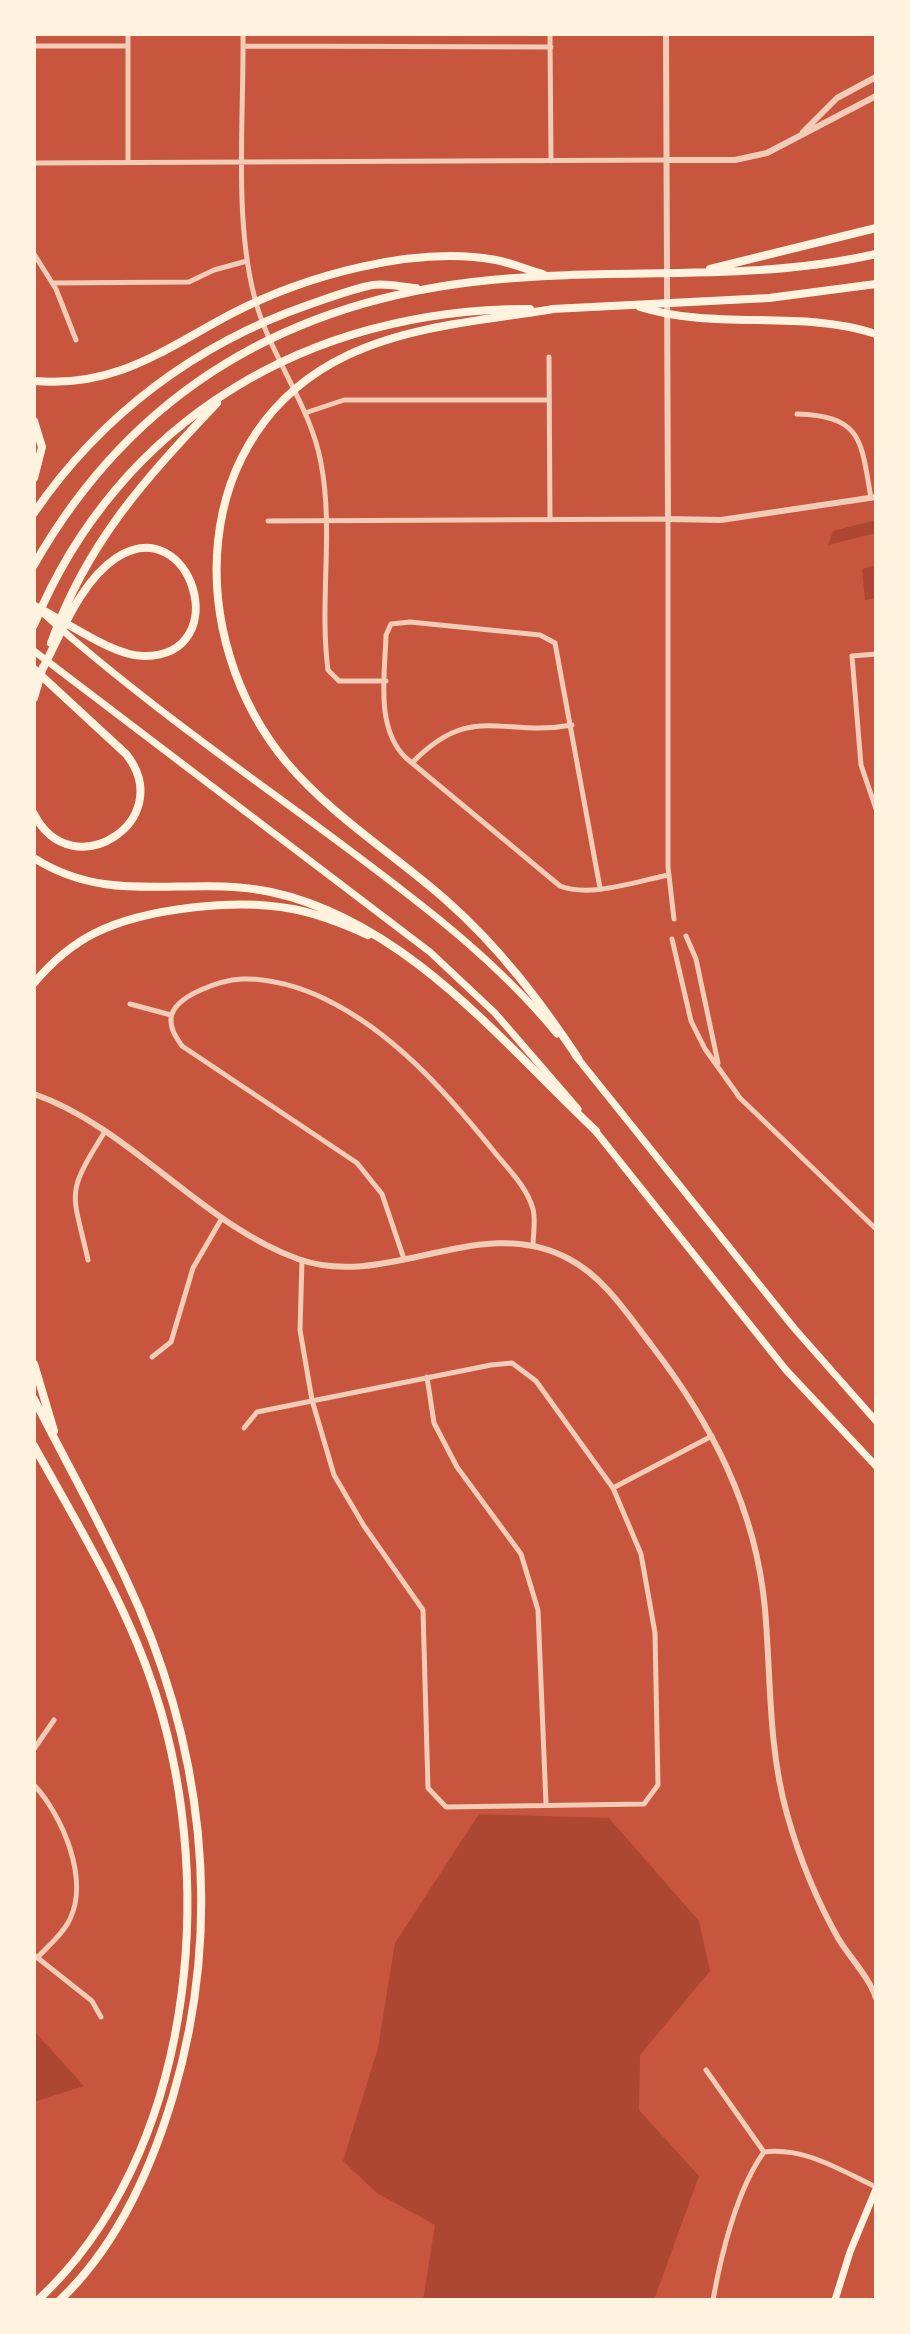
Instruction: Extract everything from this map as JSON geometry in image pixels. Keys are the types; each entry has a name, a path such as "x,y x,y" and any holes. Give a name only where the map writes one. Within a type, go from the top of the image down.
{"highway":[{"path":"697,273 775,250 838,240 876,228"},
{"path":"34,565 67,511 122,445 169,402 236,356 299,325 378,298 491,280 802,267 876,254"},
{"path":"34,381 73,381 127,370 214,323 289,288 354,270 433,258 496,260 551,277"},
{"path":"34,625 67,559 110,497 161,443 229,391 305,350 378,325 420,316 484,310 801,296 876,284"},
{"path":"34,513 75,459 120,415 170,375 226,341 295,310 375,285 428,289"},
{"path":"635,305 692,319 822,324 876,334"},
{"path":"554,309 386,341 348,355 313,377 275,411 254,437 235,473 217,546 220,618 231,662 246,699 271,741 301,778 446,901 523,977 578,1058"},
{"path":"34,699 38,670 71,595 104,533 146,479 229,391"},
{"path":"34,421 42,447 34,478"},
{"path":"35,605 94,636 136,655 154,655 172,649 186,636 196,616 196,594 191,579 178,562 156,551 131,552 116,559 84,595 38,670"},
{"path":"34,814 46,831 60,841 91,846 119,835 137,809 140,784 132,761 38,670"},
{"path":"37,860 74,879 108,887 229,886 281,894 345,917 390,946 467,1008 596,1131"},
{"path":"34,983 61,955 96,932 139,918 213,907 264,905 302,911 390,946"},
{"path":"34,1364 60,1451"},
{"path":"34,1399 125,1577 169,1687 193,1785 203,1905 198,1971 188,2037 157,2144 120,2224 60,2300"},
{"path":"34,1446 119,1601 155,1692 177,1776 188,1884 186,1949 178,2012 151,2118 107,2216 82,2254 38,2300"}],"main road":[{"path":"35,605 88,651 433,913 509,981 578,1058 794,1328 876,1421"},
{"path":"34,651 430,952 514,1033 786,1370 876,1466"},
{"path":"835,2300 876,2188"}],"street":[{"path":"128,34 128,162"},
{"path":"243,34 247,261 265,332 305,413 322,467 329,674 339,681 386,681"},
{"path":"550,34 551,161"},
{"path":"666,34 669,875 674,919"},
{"path":"34,46 128,46"},
{"path":"243,46 551,47"},
{"path":"796,139 837,98 876,77"},
{"path":"34,163 740,159 767,153 876,96"},
{"path":"34,254 52,283 76,340"},
{"path":"52,283 189,282 214,270 247,261"},
{"path":"549,357 550,519"},
{"path":"305,413 344,400 549,400"},
{"path":"268,521 721,520 873,498 862,447 855,432 832,417 797,414"},
{"path":"600,888 557,646 540,635 394,623 386,635 387,732 396,748 412,763 555,882 573,890 600,888 669,875"},
{"path":"876,654 852,656 860,758 876,809"},
{"path":"412,763 442,737 463,727 488,724 547,728 572,725"},
{"path":"686,936 696,959 712,1044 723,1075"},
{"path":"672,939 691,1021 723,1075 757,1119 792,1146 876,1229"},
{"path":"404,1259 382,1194 357,1163 182,1046 172,1030 171,1015 179,1004 208,985 242,979 279,983 325,999 392,1043 441,1087 525,1189 534,1212 533,1246"},
{"path":"130,1004 171,1015"},
{"path":"34,1094 82,1118 265,1246 302,1260 325,1267 357,1267 497,1241 533,1246 570,1259 611,1292 689,1393 736,1483 754,1543 765,1608 773,1748 791,1828 822,1908 876,1995"},
{"path":"88,1260 75,1214 74,1195 79,1174 104,1133"},
{"path":"152,1357 171,1342 193,1268 223,1217"},
{"path":"244,1428 257,1412 312,1400 427,1377 512,1363 536,1381 613,1488 641,1554 655,1633 658,1785 644,1804 446,1807 428,1788 423,1610 364,1526 334,1475 312,1400 300,1330 302,1260"},
{"path":"427,1377 434,1423 457,1467 521,1554 538,1610 546,1804"},
{"path":"613,1488 712,1436"},
{"path":"34,1749 54,1720"},
{"path":"34,1785 56,1819 76,1872 76,1899 71,1916 36,1956 92,2001 101,2017"},
{"path":"706,2070 764,2152"},
{"path":"713,2300 724,2247 753,2166 764,2152 786,2149 811,2157 876,2188"}],"shaded area":[{"path":"876,520 876,533 828,545 833,531"},
{"path":"876,565 876,598 865,600 862,569"},
{"path":"479,1814 609,1818 699,1921 710,1971 640,2055 639,2110 699,2176 654,2300 423,2300 435,2225 377,2193 343,2161 378,2048 395,1943"},
{"path":"34,2031 84,2086 34,2102"}]}
